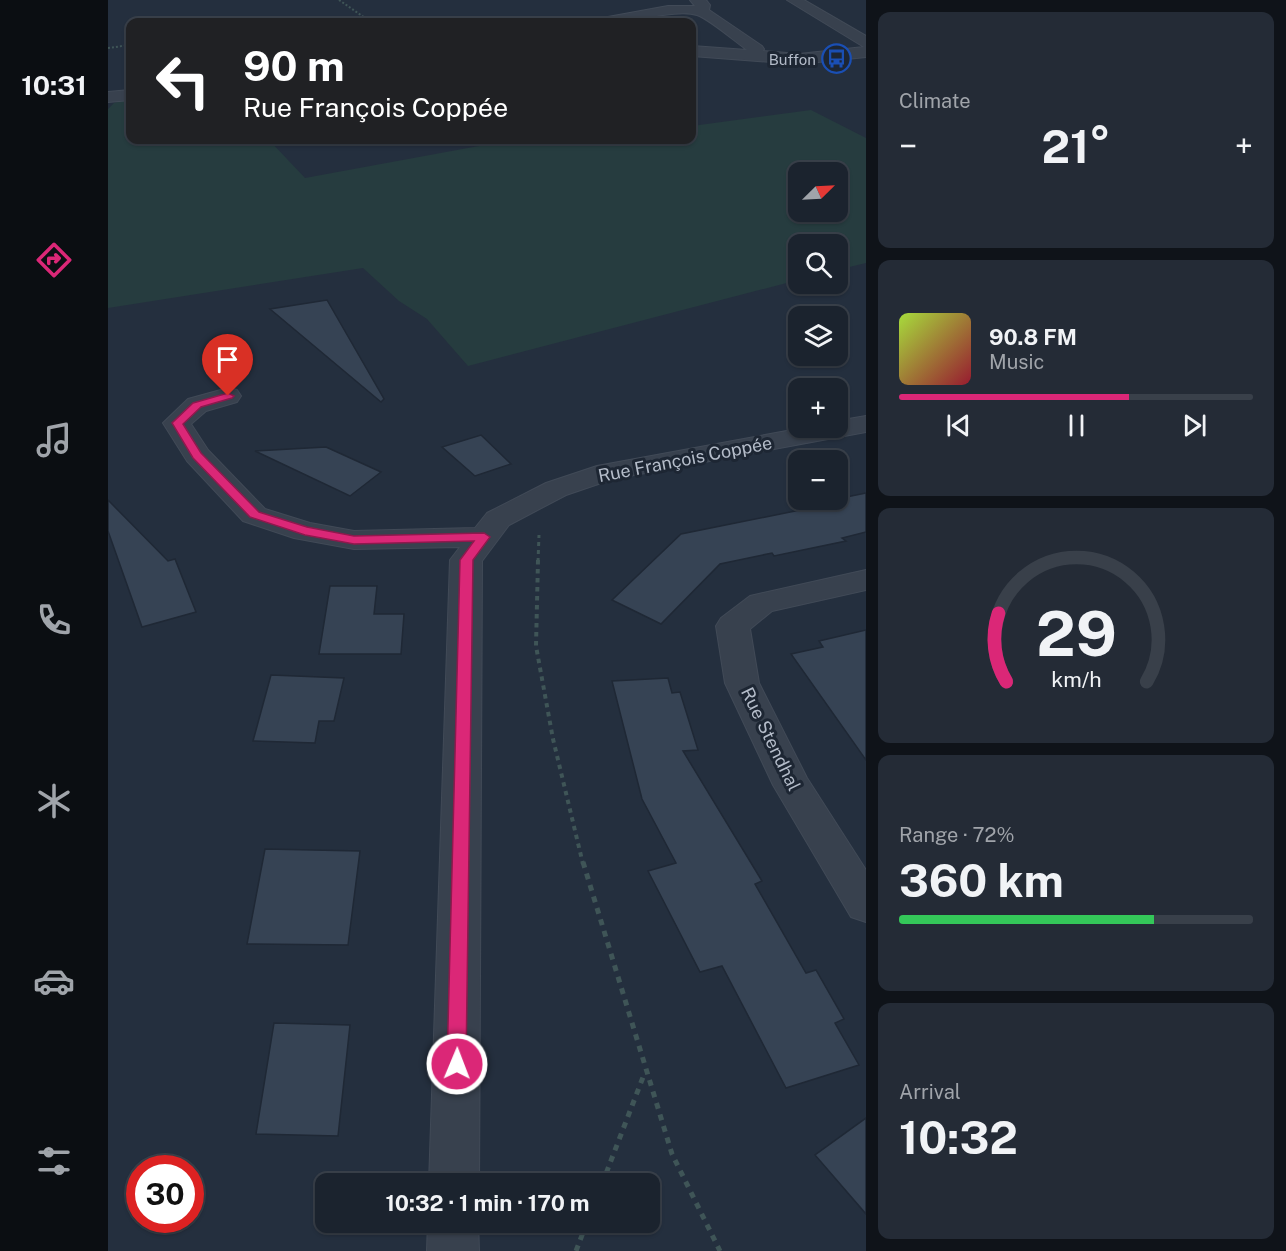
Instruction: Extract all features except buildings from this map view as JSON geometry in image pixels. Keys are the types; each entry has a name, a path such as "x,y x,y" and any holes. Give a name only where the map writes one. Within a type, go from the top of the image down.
{"street":[{"path":"794,0 866,43"},
{"path":"628,18 699,5 756,49 752,55"},
{"path":"696,51 799,59 866,52"},
{"path":"108,96 126,94"},
{"path":"228,396 197,405 177,423 197,455 254,515 305,531 354,540 484,537"},
{"name":"Rue François Coppée","path":"454,1173 466,560 498,519 556,489 607,472 866,424"},
{"name":"Rue Stendhal","path":"866,580 761,603 733,626 742,682 792,785 866,904"},
{"path":"453,1233 453,1251"}],"path":[{"path":"339,0 365,18"},
{"path":"108,48 126,46"},
{"path":"517,510 540,536 536,646 553,739 589,889 672,1154 720,1251"},
{"path":"606,1173 645,1071"},
{"path":"576,1251 583,1233"}],"green space":[{"path":"126,99 126,144 273,144 305,178 489,144 696,144 696,125 811,110 866,138 866,263 848,267 848,234 788,234 788,283 468,366 427,319 399,301 363,268 108,308 108,109 114,103"}],"place":[{"name":"Buffon","path":"837,59"}],"route":[{"path":"228,396 197,405 177,423 197,455 254,515 305,531 354,540 484,537 466,560 457,1064"}]}
